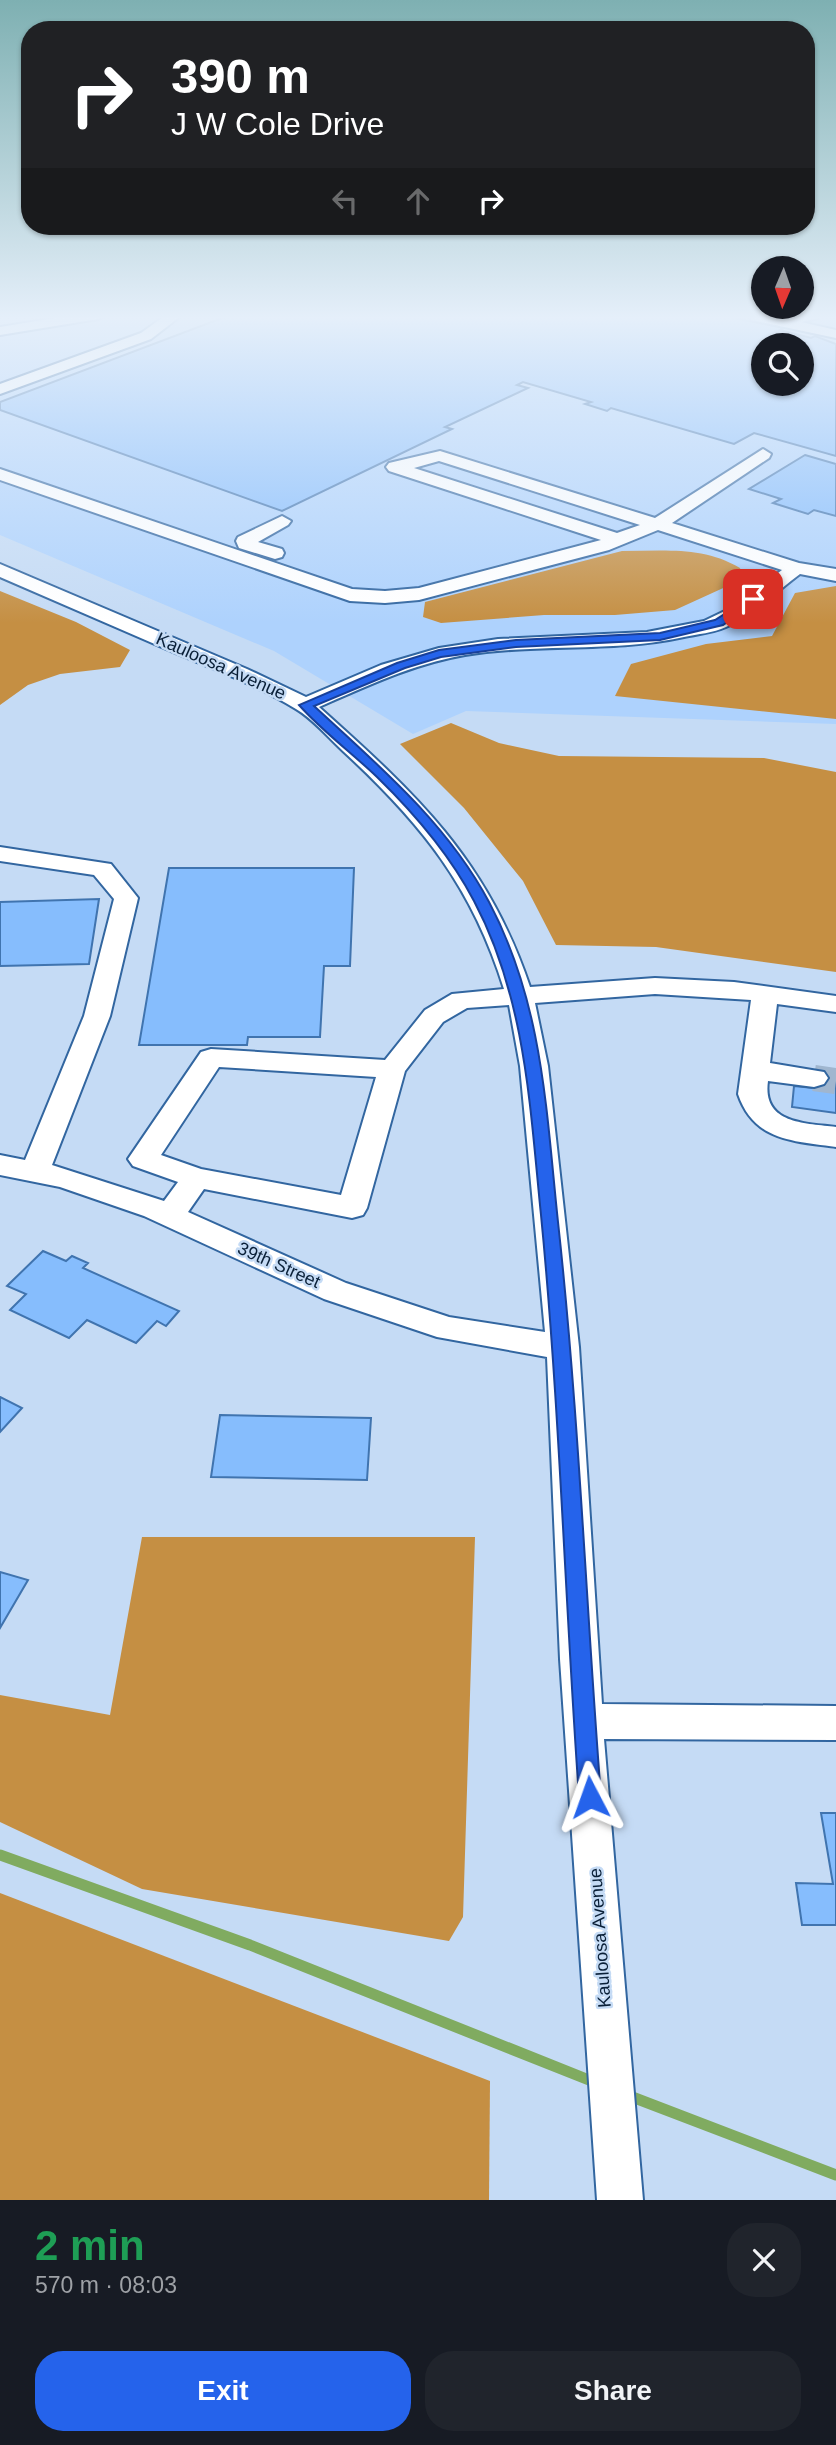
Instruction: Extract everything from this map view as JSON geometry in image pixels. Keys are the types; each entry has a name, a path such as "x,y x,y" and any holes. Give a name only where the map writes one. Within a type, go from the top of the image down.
{"street":[{"path":"0,474 350,595 384,597 419,594 619,540 658,524 762,454"},
{"path":"619,540 395,467 440,456 796,568 836,575"},
{"path":"43,489 70,477"},
{"path":"282,521 245,541 246,544 353,579 379,583 423,577 535,549 586,529"},
{"path":"258,563 275,553"},
{"path":"305,705 401,666 439,654 516,644 649,638 700,628 719,622 732,614 796,568"},
{"name":"Kauloosa Avenue","path":"0,570 240,673 305,705 382,775 419,813 452,855 481,900 505,951 519,995 534,1066 563,1347 584,1721 619,2181"},
{"path":"0,854 102,869 126,898 97,1016 35,1172"},
{"path":"392,1069 211,1058 143,1159 197,1178 352,1208 392,1069 434,1016 461,1000 655,986 836,1004"},
{"path":"765,995 752,1094 755,1108 768,1122 787,1130 836,1137"},
{"path":"755,1070 814,1078"},
{"name":"39th Street","path":"0,1165 65,1178 169,1215 335,1291 448,1329 563,1347"},
{"path":"169,1215 197,1178"},
{"path":"584,1721 836,1723"}],"shaded area":[{"path":"0,418 836,418 836,724 466,711 413,734 274,651 0,535"},
{"path":"622,551 683,551 712,556 740,568 743,579 675,610 615,615 544,615 441,623 423,617 425,602"},
{"path":"836,586 836,719 615,696 631,664 706,644 772,636 795,593"},
{"path":"0,591 76,622 130,650 120,667 60,674 28,685 0,705"},
{"path":"451,723 499,743 559,756 764,758 836,772 836,972 656,947 556,945 523,881 464,808 400,744"},
{"path":"142,1537 475,1537 463,1917 449,1941 142,1889 0,1822 0,1695 110,1715"},
{"path":"0,1893 490,2081 489,2200 0,2200"}],"building":[{"path":"21,418 465,418 445,427 452,429 282,511"},
{"path":"644,418 836,418 836,456 754,433 734,444"},
{"path":"805,455 836,464 836,516 814,510 808,514 773,503 781,499 749,489"},
{"path":"169,868 354,868 350,966 324,966 320,1037 248,1037 247,1045 139,1045"},
{"path":"99,899 89,964 0,966 0,902"},
{"path":"815,1071 836,1073 836,1113 792,1107 794,1086 813,1088"},
{"path":"43,1251 66,1261 72,1256 88,1263 83,1268 179,1311 166,1326 157,1321 136,1343 87,1320 69,1338 10,1310 26,1294 7,1286"},
{"path":"0,1397 22,1408 0,1432"},
{"path":"220,1415 371,1418 367,1480 211,1477"},
{"path":"0,1572 28,1580 0,1628"},
{"path":"821,1813 836,1813 836,1925 802,1925 796,1883 833,1884"}],"waterway":[{"path":"0,1855 250,1945 599,2084"},
{"path":"627,2095 836,2175"}],"tunnel":[{"path":"814,1078 836,1081"}],"route":[{"path":"590,1797 579,1659 563,1347 534,1066 523,1006 505,951 481,900 452,855 419,813 382,775 305,705 401,666 439,654 516,644 660,637 719,622 753,599"}]}
